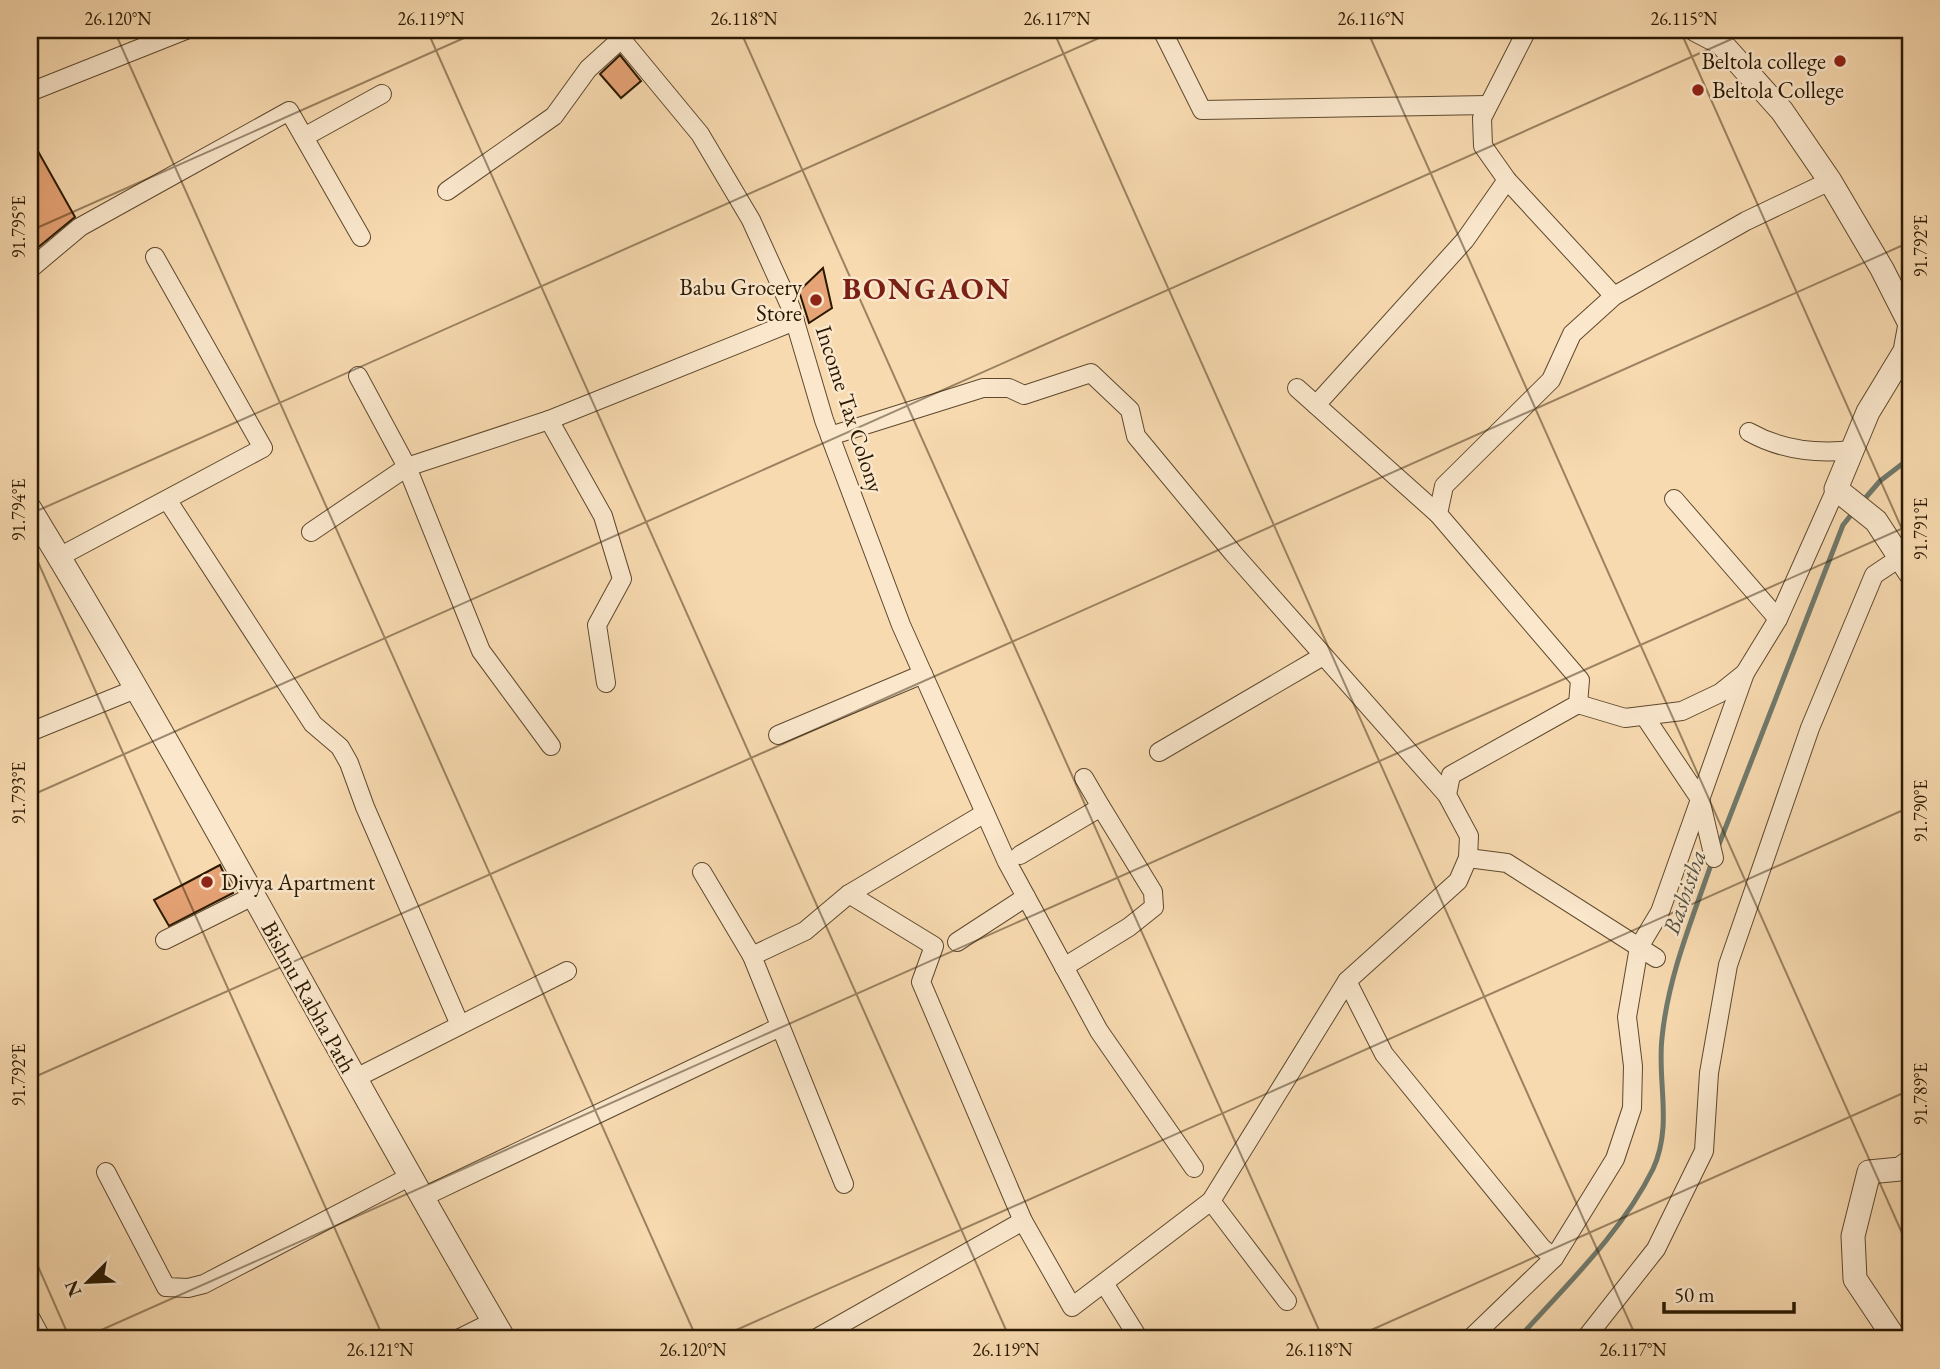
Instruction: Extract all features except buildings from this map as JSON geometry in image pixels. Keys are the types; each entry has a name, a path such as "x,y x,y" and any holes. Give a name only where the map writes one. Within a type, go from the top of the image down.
{"street":[{"path":"30,92 186,30"},
{"path":"1162,30 1202,110 1488,106"},
{"path":"1527,30 1482,118 1483,146 1507,180 1614,296"},
{"path":"1470,1339 1554,1258 1615,1159 1632,1108 1633,1066 1627,1017 1639,947 1660,912 1745,673 1778,619 1843,493 1853,450 1868,412 1905,351 1910,324 1882,269 1830,181 1782,111 1721,43 1696,30"},
{"path":"447,191 554,116 587,69 617,34"},
{"name":"Income Tax Colony","path":"617,34 701,135 751,220 795,321 830,436 901,625 985,813 1026,897 1099,1031 1194,1168"},
{"path":"304,136 382,94"},
{"path":"30,269 80,227 289,111 361,237"},
{"path":"1316,405 1465,240 1507,180"},
{"path":"1438,514 1444,486 1551,380 1572,334 1614,296 1746,221 1830,181"},
{"path":"59,557 169,501 263,448 155,257"},
{"path":"311,532 407,467 549,420 795,321"},
{"path":"830,436 983,388 1009,388 1024,395 1091,373 1130,410 1136,436 1323,656 1447,795 1469,836 1468,858 1458,881 1347,981 1211,1201 1072,1307 1023,1221 921,982 934,946 849,894"},
{"path":"358,376 407,467 481,650 551,746"},
{"path":"1297,388 1438,514 1580,680 1578,704"},
{"path":"549,420 603,516 622,579 597,625 606,683"},
{"path":"1749,432 1763,440 1803,450 1829,453 1853,450"},
{"path":"1585,1339 1656,1249 1704,1151 1709,1073 1728,965 1810,728 1874,575 1907,559 1876,521 1843,493"},
{"path":"1674,499 1778,619"},
{"path":"169,501 313,724 340,747 349,763 365,807 460,1025"},
{"name":"Bishnu Rabha Path","path":"30,509 138,688 409,1177 499,1330"},
{"path":"1159,752 1323,656"},
{"path":"1447,795 1451,775 1578,704 1625,718 1682,711 1720,693 1745,673"},
{"path":"778,735 923,674"},
{"path":"30,732 138,688"},
{"path":"1646,717 1700,799 1714,858"},
{"path":"1064,967 1129,927 1154,907 1153,892 1084,778"},
{"path":"1020,855 1101,807"},
{"path":"752,956 806,931 849,894 985,813"},
{"path":"1468,858 1507,863 1656,958"},
{"path":"702,872 752,956 844,1184"},
{"path":"166,940 253,896"},
{"path":"957,942 1026,897"},
{"path":"354,1079 567,971"},
{"path":"1347,981 1384,1054 1542,1248 1554,1258"},
{"path":"421,1198 780,1027"},
{"path":"1895,1339 1855,1279 1853,1236 1869,1172 1900,1169 1910,1162"},
{"path":"106,1172 166,1287 174,1289 204,1284 409,1177"},
{"path":"1211,1201 1287,1301"},
{"path":"815,1339 1023,1221"},
{"path":"1104,1283 1139,1339"},
{"path":"30,1317 42,1339"},
{"path":"458,1339 499,1330"}],"waterway":[{"name":"Bashistha","path":"1861,503 1880,481 1910,458"},
{"name":"Bashistha","path":"1718,847 1843,525 1855,510"},
{"name":"Bashistha","path":"1518,1339 1609,1237 1640,1193 1653,1169 1662,1136 1661,1054 1665,1015 1682,947 1713,859"}],"place":[{"name":"Beltola college","path":"1840,61"},
{"name":"Beltola College","path":"1698,90"},
{"name":"Babu Grocery Store","path":"816,300"},
{"name":"Divya Apartment","path":"207,882"}],"district":[{"name":"BONGAON","path":"927,288"}]}
